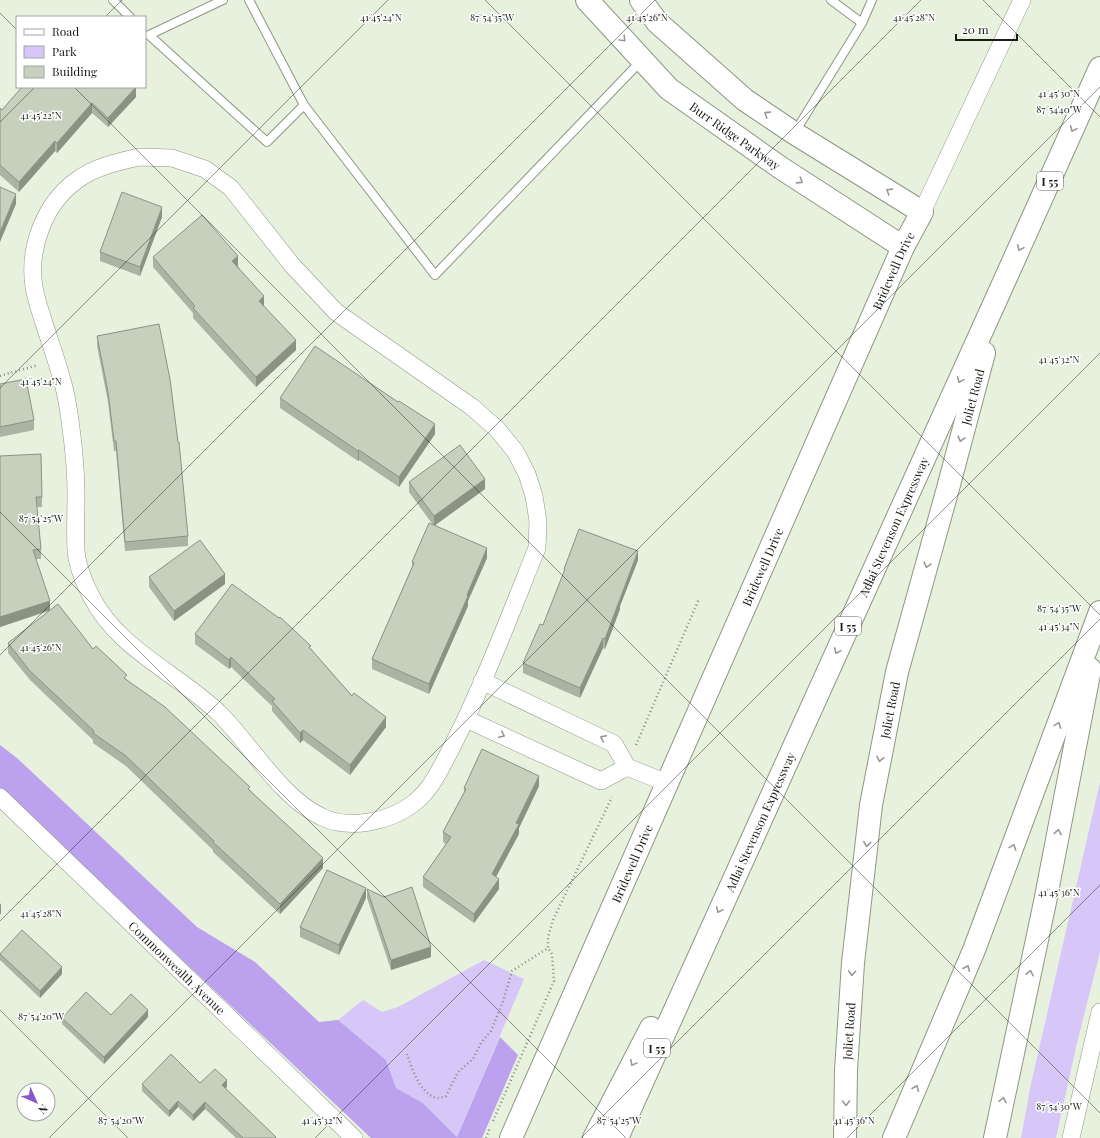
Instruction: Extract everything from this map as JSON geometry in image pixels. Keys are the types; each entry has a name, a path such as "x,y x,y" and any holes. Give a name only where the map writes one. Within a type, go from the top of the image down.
{"main road":[{"name":"Burr Ridge Parkway","path":"587,0 669,89 781,168 903,247"},
{"path":"641,0 657,22 745,100 922,212"},
{"name":"Adlai Stevenson Expressway","path":"617,1138 697,958 1000,294 1100,68"},
{"name":"Bridewell Drive","path":"511,1138 903,247 922,212"},
{"name":"Joliet Road","path":"845,1138 846,1070 853,963 871,805 897,672 1000,294"},
{"path":"898,1131 974,950 1100,612"},
{"path":"995,1138 1045,902 1100,618"},
{"path":"594,1138 652,1027 697,958"}],"street":[{"name":"Bridewell Drive","path":"922,212 1022,0"},
{"path":"139,157 172,158 205,169 230,188 292,265 336,312 472,407 497,429 515,451 524,468 534,496 538,521 537,548 482,681 466,719 429,790 412,805 393,815 364,823 343,823 323,818 304,807 288,793 220,715 200,697 134,647 102,615 91,597 82,574 76,552 75,466 68,404 64,384 37,300 34,288 32,263 42,223 57,198 77,179 108,164 139,157"},
{"path":"482,681 614,744 627,767 667,783"},
{"path":"466,719 601,781 627,767"},
{"name":"Commonwealth Avenue","path":"0,797 354,1138"},
{"path":"1071,1138 1095,1057 1100,1012"}],"lane":[{"path":"113,0 129,16"},
{"path":"222,0 147,34 267,142 304,105"},
{"path":"249,0 304,105 435,275 642,60"},
{"path":"831,0 862,23"},
{"path":"794,132 862,23 872,0"}],"path":[{"path":"0,376 56,361"},
{"path":"486,1138 554,980 552,954 548,948 548,937 553,920 627,767 699,599"},
{"path":"407,1054 421,1086 428,1093 438,1098 446,1096 458,1072 474,1059 482,1043 491,1031 503,1002 512,971 548,948"}],"green space":[{"path":"1100,782 1100,952 1076,1047 1056,1138 1021,1138 1031,1084"},
{"path":"484,960 524,979 457,1137 423,1103 396,1088 386,1060 338,1020 363,1000 382,1012 398,1007"}],"shaded area":[{"path":"0,745 17,758 197,927 255,962 319,1022 338,1020 386,1060 396,1088 423,1103 457,1137 500,1037 518,1055 482,1138 371,1138 0,788"}],"building":[{"path":"21,88 135,88 108,118 92,103 57,143 55,141 19,182 0,165 0,108 2,110"},
{"path":"0,187 16,194 0,232"},
{"path":"122,192 162,207 140,267 100,252"},
{"path":"202,215 238,256 232,261 264,296 259,301 296,340 256,377 193,308 195,306 153,257"},
{"path":"159,324 170,379 179,442 188,536 125,542 116,441 114,441 108,392 97,336"},
{"path":"315,346 398,402 399,401 435,424 399,477 280,398"},
{"path":"26,379 34,420 0,427 0,384"},
{"path":"460,445 485,479 434,516 409,482"},
{"path":"41,454 42,497 36,497 41,549 33,550 50,601 0,617 0,456"},
{"path":"429,523 487,548 467,595 468,596 429,684 372,659 414,563 412,562"},
{"path":"579,529 638,551 605,639 603,638 580,688 523,663 540,624 543,625"},
{"path":"200,540 225,574 174,611 149,577"},
{"path":"232,584 279,618 280,617 311,646 309,647 352,696 354,693 386,717 350,765 303,730 300,733 272,701 275,699 231,657 229,660 195,634"},
{"path":"58,604 93,649 96,646 127,675 124,678 165,707 250,787 248,789 323,858 280,904 213,842 214,841 126,756 93,733 94,731 30,671 8,643"},
{"path":"482,749 539,776 516,823 519,824 492,874 499,879 474,914 423,877 451,837 443,832 466,789 464,788"},
{"path":"327,870 366,888 339,945 300,927"},
{"path":"412,887 431,947 391,960 367,889 384,897"},
{"path":"22,930 62,967 40,991 0,954"},
{"path":"86,992 111,1015 131,994 148,1010 104,1057 62,1018"},
{"path":"171,1054 200,1083 215,1069 227,1080 222,1085 276,1137 243,1138 205,1102 193,1115 178,1101 169,1111 142,1084"}]}
